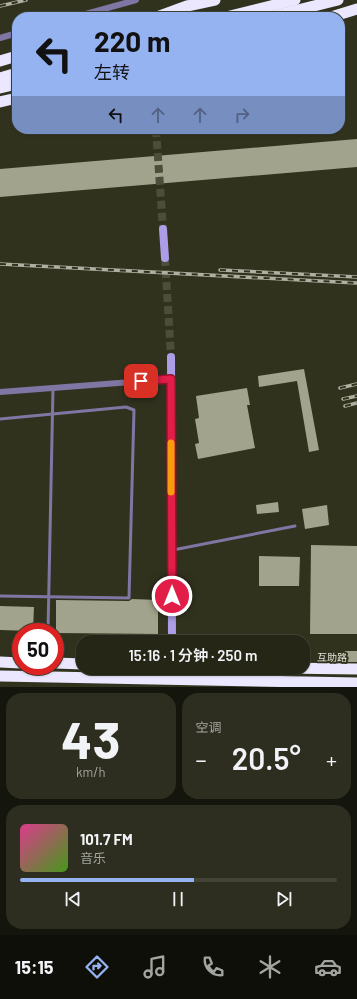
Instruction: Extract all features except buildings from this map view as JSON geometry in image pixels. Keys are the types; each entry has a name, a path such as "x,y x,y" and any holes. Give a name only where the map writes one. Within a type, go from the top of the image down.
{"highway":[{"path":"171,12 187,6 215,0"},
{"path":"247,12 296,0"},
{"path":"290,12 338,0"},
{"path":"345,13 357,9"},
{"path":"0,61 12,57"},
{"path":"0,78 12,74"},
{"path":"0,88 12,85"},
{"path":"0,102 12,99"},
{"path":"0,662 12,663"},
{"path":"64,663 76,664"},
{"name":"互助路","path":"310,668 357,669"},
{"path":"0,676 172,680 190,684 357,684"}],"main road":[{"path":"163,229 164,258"},
{"path":"171,357 172,635"},
{"path":"172,675 172,680"}],"street":[{"path":"94,12 136,0"},
{"path":"0,38 12,34"},
{"path":"0,392 171,379"}],"lane":[{"path":"48,623 53,388"},
{"path":"0,419 126,407 134,410 129,598 0,596"},
{"path":"171,550 295,526"}],"tunnel":[{"path":"156,134 163,229"},
{"path":"165,258 171,357"}],"railway":[{"path":"0,6 26,0"},
{"path":"0,264 357,283"},
{"path":"220,270 357,277"},
{"path":"340,388 357,384"},
{"path":"343,399 357,396"},
{"path":"345,406 357,403"}],"slow traffic":[{"path":"171,443 171,492"}],"route":[{"path":"141,381 171,379 172,596"}]}
